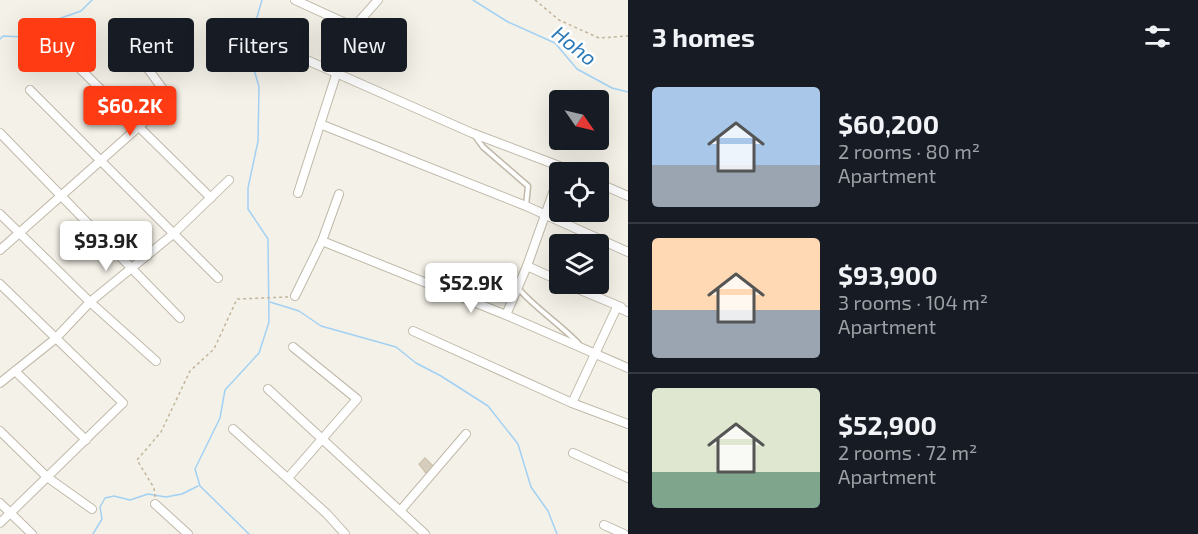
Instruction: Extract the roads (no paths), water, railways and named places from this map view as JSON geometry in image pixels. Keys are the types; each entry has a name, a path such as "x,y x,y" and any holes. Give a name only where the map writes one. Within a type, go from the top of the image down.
{"street":[{"path":"295,0 334,18"},
{"path":"362,18 378,0"},
{"path":"83,72 211,198"},
{"path":"0,250 170,99 150,72"},
{"path":"298,193 337,72 549,166"},
{"path":"30,90 99,162 218,278"},
{"path":"320,124 526,206 543,216 628,252"},
{"path":"0,133 180,318"},
{"path":"0,384 55,339 90,302 130,267 172,235 229,180"},
{"path":"609,188 628,196"},
{"path":"295,296 322,241 339,194"},
{"path":"506,315 527,266 549,200"},
{"path":"0,214 90,302 156,361"},
{"path":"322,241 506,315 628,368"},
{"path":"527,266 549,275"},
{"path":"0,284 123,403 0,523"},
{"path":"588,294 628,310"},
{"path":"572,403 597,355 617,307"},
{"path":"413,331 572,403 628,424"},
{"path":"288,478 325,439 357,399 293,347"},
{"path":"15,371 86,440"},
{"path":"268,389 325,439 425,534"},
{"path":"233,429 288,478 345,534"},
{"path":"0,431 47,477 92,508"},
{"path":"400,511 466,434"},
{"path":"573,453 628,478"},
{"path":"0,503 32,534"},
{"path":"155,504 188,534"},
{"path":"604,525 624,534"}],"lane":[{"path":"472,133 483,147 528,186 526,206"},
{"path":"518,288 532,304 556,320 582,348"}],"waterway":[{"path":"0,39 3,36 22,37 81,11 92,0"},
{"path":"249,534 200,486 195,469 220,418 225,390 259,353 269,322 268,239 248,209 248,188 258,141 259,87 248,48 262,0"},
{"name":"Hoho","path":"473,0 508,22 555,43 577,69 612,88 628,92"},
{"path":"270,302 299,311 321,326 396,347 416,363 488,406 518,444 531,487 548,511 557,534"},
{"path":"93,534 102,519 100,507 105,498 114,496 130,500 148,494 166,497 182,494 198,486"}]}
